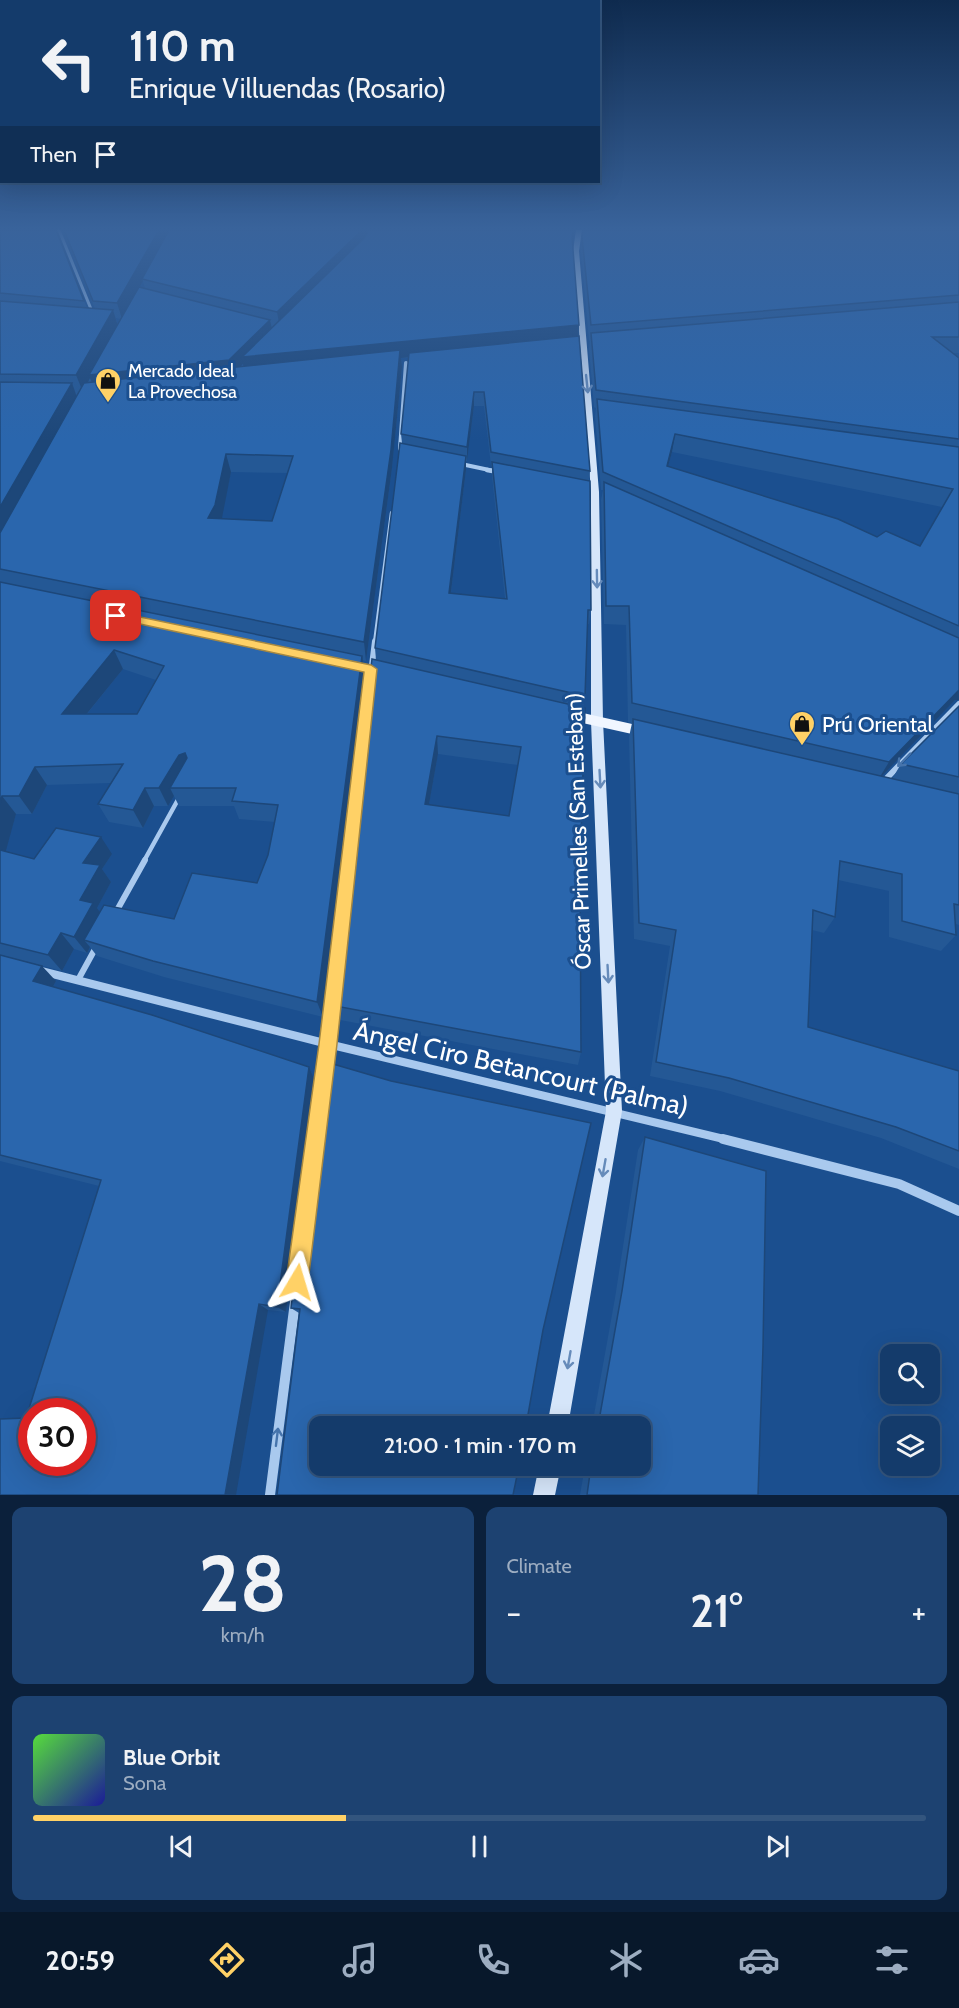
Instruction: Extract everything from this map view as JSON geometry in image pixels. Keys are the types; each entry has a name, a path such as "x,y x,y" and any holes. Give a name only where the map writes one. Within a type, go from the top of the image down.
{"main road":[{"name":"Óscar Primelles (San Esteban)","path":"559,1416 614,1111 597,721 596,492 580,300"},
{"path":"571,346 594,344"},
{"path":"394,364 418,362"},
{"path":"552,710 664,737"},
{"path":"872,786 901,793"},
{"path":"544,1495 548,1476"}],"street":[{"path":"87,300 96,321"},
{"path":"406,363 400,452 411,454"},
{"path":"457,464 503,473"},
{"path":"584,490 606,497"},
{"path":"363,739 392,509"},
{"path":"872,786 959,704"},
{"name":"Ángel Ciro Betancourt (Palma)","path":"33,969 328,1044 614,1111 898,1184 959,1211"},
{"path":"322,1092 333,997"},
{"path":"270,1495 296,1293"}],"lane":[{"path":"112,919 186,785"},
{"path":"78,980 101,939"}],"building":[{"path":"92,300 119,300 117,303"},
{"path":"132,300 190,300 270,320 229,360 89,375"},
{"path":"227,300 290,300 277,312"},
{"path":"301,300 577,300 579,325 242,357"},
{"path":"588,300 901,300 591,325"},
{"path":"0,301 113,310 76,375 0,374"},
{"path":"959,302 959,337 932,337 959,358 959,439 596,390 591,333"},
{"path":"579,336 590,471 491,452 484,392 474,392 467,447 401,434 409,353"},
{"path":"400,350 391,450 364,642 0,569 0,533 84,383","holes":["226,454 293,456 272,521 208,518 215,505"]},
{"path":"0,382 72,383 0,507"},
{"path":"597,399 959,447 959,626 603,472","holes":["675,434 953,489 920,546 886,531 877,537 838,519 667,466"]},
{"path":"400,443 466,456 449,593 507,599 492,462 590,481 591,610 588,610 585,696 375,648"},
{"path":"604,482 959,638 959,690 889,762 632,703 629,606 606,606"},
{"path":"0,582 362,656 317,1002 153,961 84,940 104,905 174,919 192,873 257,883 268,855 278,805 232,801 236,788 170,788 187,758 185,753 179,755 159,788 145,788 133,810 98,804 123,764 35,767 19,796 2,796 0,804","holes":["114,650 164,666 137,714 62,714"]},
{"path":"372,659 585,708 580,869 581,1052 330,1005","holes":["437,736 521,747 509,816 425,804"]},
{"path":"959,706 959,777 901,764"},
{"path":"633,719 959,794 959,905 954,904 956,935 902,921 902,874 840,861 835,917 813,910 808,1027 959,1071 959,1151 896,1127 729,1078 656,1062 676,930 639,923"},
{"path":"56,828 101,837 83,863 100,865 80,900 93,903 74,937 61,933 48,955 0,943 0,850 34,859"},
{"path":"0,955 42,966 33,981 152,1015 309,1067 277,1307 259,1304 225,1495 0,1495 0,1419 18,1418 18,1476 96,1476 96,1398 32,1398 101,1180 0,1155"},
{"path":"333,1064 391,1081 591,1123 543,1330 528,1416 309,1416 309,1476 517,1476 513,1495 277,1495 300,1309 291,1308 320,1070 332,1074"},
{"path":"645,1137 766,1171 758,1495 587,1495 590,1476 651,1476 651,1416 600,1416 622,1291"}],"place":[{"name":"Mercado Ideal La Provechosa","path":"108,404"},
{"name":"Prú Oriental","path":"802,747"}],"route":[{"path":"116,616 371,669 328,1044 297,1282"}]}
